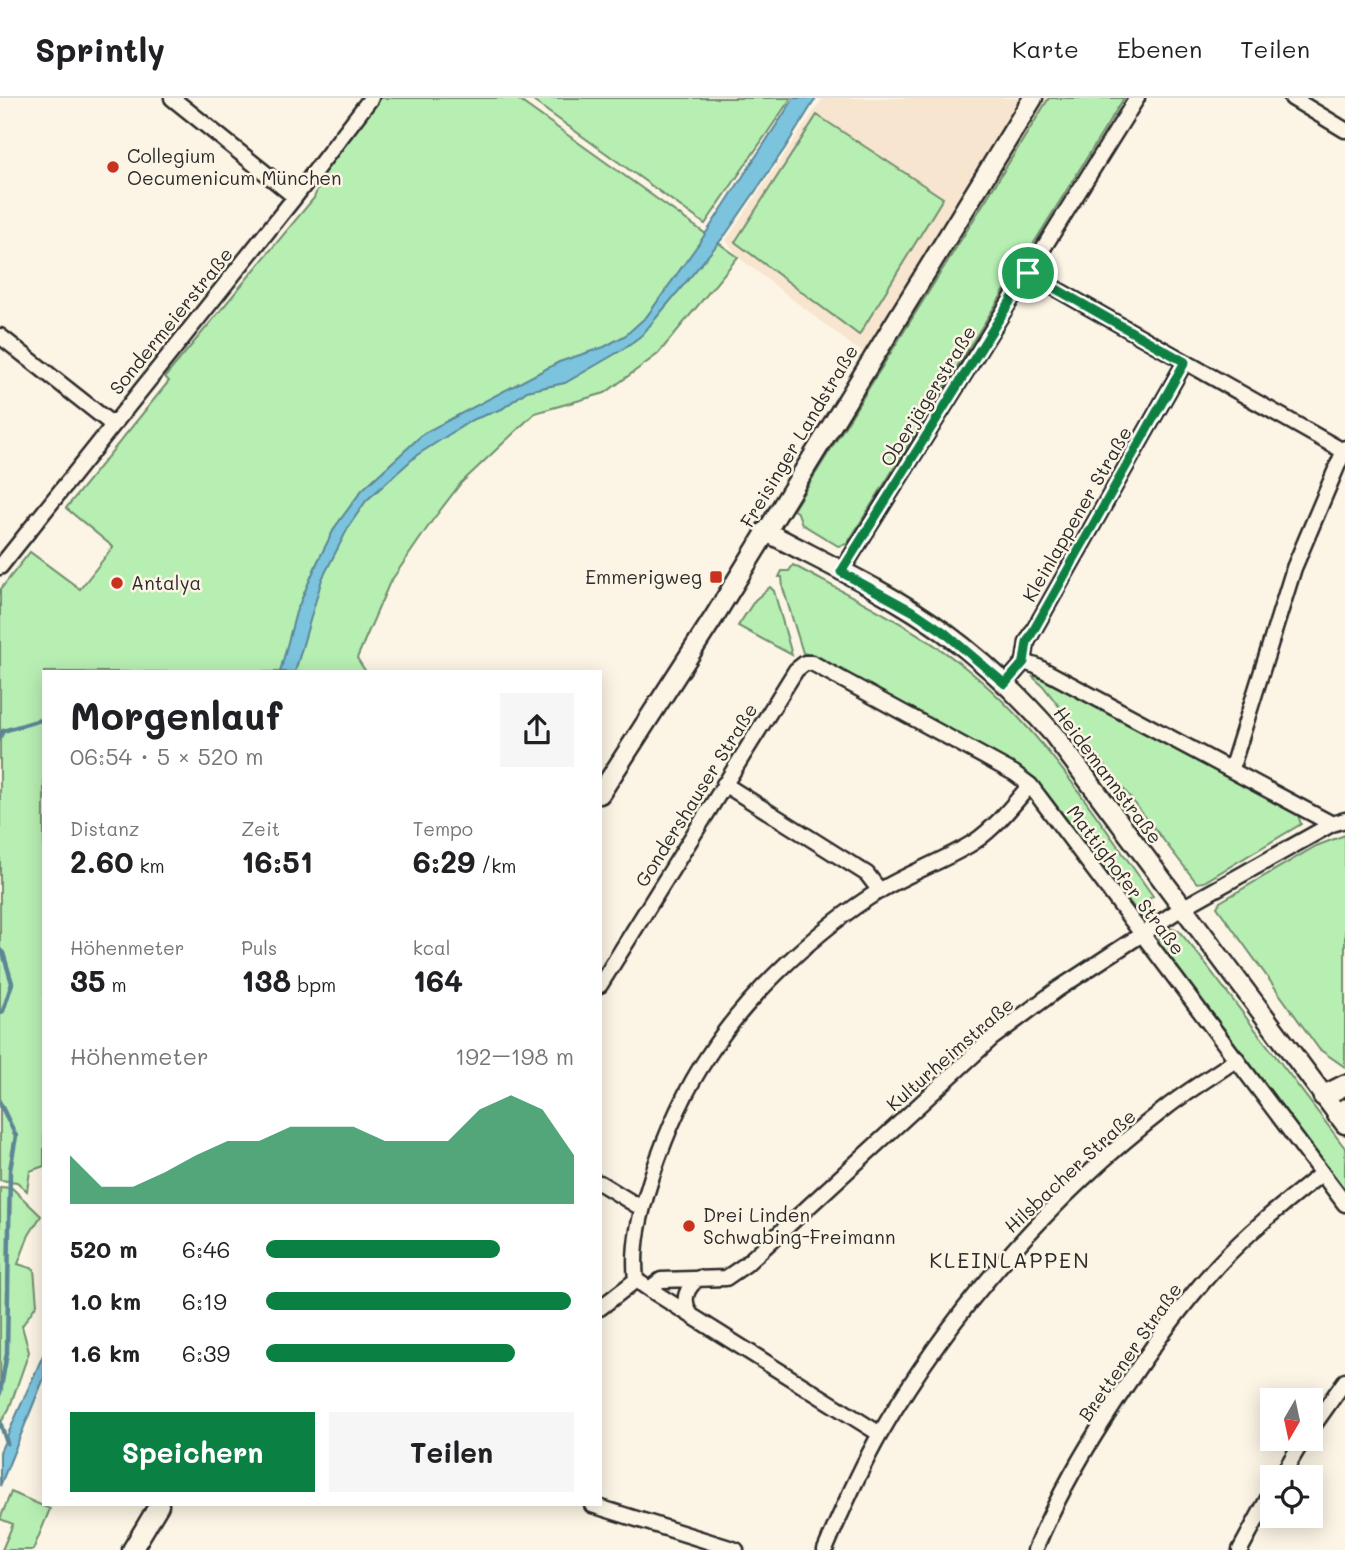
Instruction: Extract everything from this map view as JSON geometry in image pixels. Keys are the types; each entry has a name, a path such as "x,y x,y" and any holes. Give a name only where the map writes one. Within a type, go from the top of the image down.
{"highway":[{"path":"1324,1096 1345,1085"}],"main road":[{"name":"Freisinger Landstraße","path":"602,791 714,617 1033,98"},
{"name":"Heidemannstraße","path":"765,531 916,613 944,632 1005,684 1054,736 1324,1096 1342,1116"},
{"path":"132,1550 158,1506"}],"street":[{"path":"173,98 295,197"},
{"name":"Sondermeierstraße","path":"0,567 371,98"},
{"name":"Oberjägerstraße","path":"841,572 1137,98"},
{"path":"1292,98 1345,130"},
{"path":"1028,273 1344,450 1294,568 1231,771"},
{"path":"0,336 113,425"},
{"name":"Kleinlappener Straße","path":"1005,684 1024,662 1027,642 1185,362"},
{"path":"1024,662 1231,771 1338,822"},
{"name":"Gondershauser Straße","path":"602,982 796,670 805,663"},
{"name":"Mattighofer Straße","path":"805,663 812,663 1014,773 1030,785 1345,1204"},
{"path":"724,785 867,873 880,891"},
{"path":"880,1434 636,1280 633,1255 642,1208 669,1130 685,1096 716,1045 739,1015 803,948 880,891 977,840 1030,785"},
{"name":"Kulturheimstraße","path":"649,1289 662,1280 726,1278 745,1265 991,1039 1058,989 1182,908 1338,822"},
{"name":"Hilsbacher Straße","path":"825,1550 849,1493 880,1434 950,1330 1009,1256 1093,1170 1168,1107 1237,1059"},
{"name":"Brettener Straße","path":"1035,1550 1051,1509 1086,1448 1145,1356 1219,1264 1254,1230 1321,1174"},
{"path":"602,1184 642,1208"},
{"path":"692,1316 686,1308 685,1295 691,1284 699,1278"},
{"path":"602,1306 636,1280"},
{"path":"1323,1412 1345,1381"},
{"path":"595,1506 736,1550"},
{"path":"1240,1550 1260,1513"}],"shaded area":[{"path":"823,98 1049,98 883,366 738,257 726,240"}],"green space":[{"path":"379,98 516,98 738,257 658,354 605,393 535,413 461,483 389,584 357,658 365,670 42,670 42,1167 30,1171 27,1191 17,1182 0,1180 0,590 30,552 80,589 113,547 66,508 169,381 165,377 314,198 326,166"},
{"path":"529,98 791,98 705,224"},
{"path":"1049,98 1124,98 847,544 838,546 802,524 798,513 793,510"},
{"path":"817,115 943,198 859,335 735,242"},
{"path":"793,565 889,617 936,646 979,679 1028,728 1093,810 1153,896 1149,899 1153,909 1143,919 1046,792 1030,777 819,657 803,653 782,577 779,577 782,571 789,571"},
{"path":"770,587 774,591 792,655 738,626 755,600"},
{"path":"1037,676 1298,815 1301,824 1204,882 1197,883 1043,686 1033,677"},
{"path":"1345,835 1345,1067 1319,1049 1217,907 1220,902 1316,846"},
{"path":"1167,927 1179,931 1198,954 1345,1148 1345,1190 1159,942 1160,932"},
{"path":"0,1187 12,1188 41,1216 29,1235 18,1264 34,1269 37,1304 22,1326 29,1352 9,1409 0,1424"},
{"path":"11,1492 50,1509 33,1550 2,1550 13,1524 0,1519"}],"water":[{"path":"794,98 816,98 726,234 642,335 622,350 565,383 527,391 502,409 472,420 417,455 366,501 349,526 322,579 296,670 281,670 296,612 317,563 335,527 362,490 424,433 559,362 604,347 626,335 647,316 702,239"},
{"path":"42,1358 42,1383 0,1486 0,1452"}],"waterway":[{"path":"0,737 3,731 42,720"},
{"path":"0,950 12,983 0,1013"},
{"path":"0,1103 16,1136 10,1170 7,1353 0,1393"},
{"path":"0,1422 7,1443"}],"place":[{"name":"Collegium Oecumenicum München","path":"113,167"},
{"name":"Emmerigweg","path":"716,577"},
{"name":"Antalya","path":"117,583"},
{"name":"Drei Linden Schwabing-Freimann","path":"689,1226"}],"district":[{"name":"KLEINLAPPEN","path":"1010,1261"}],"route":[{"path":"1028,273 1185,362 1027,642 1024,662 1005,684 944,632 916,613 841,572 1028,273"}]}
